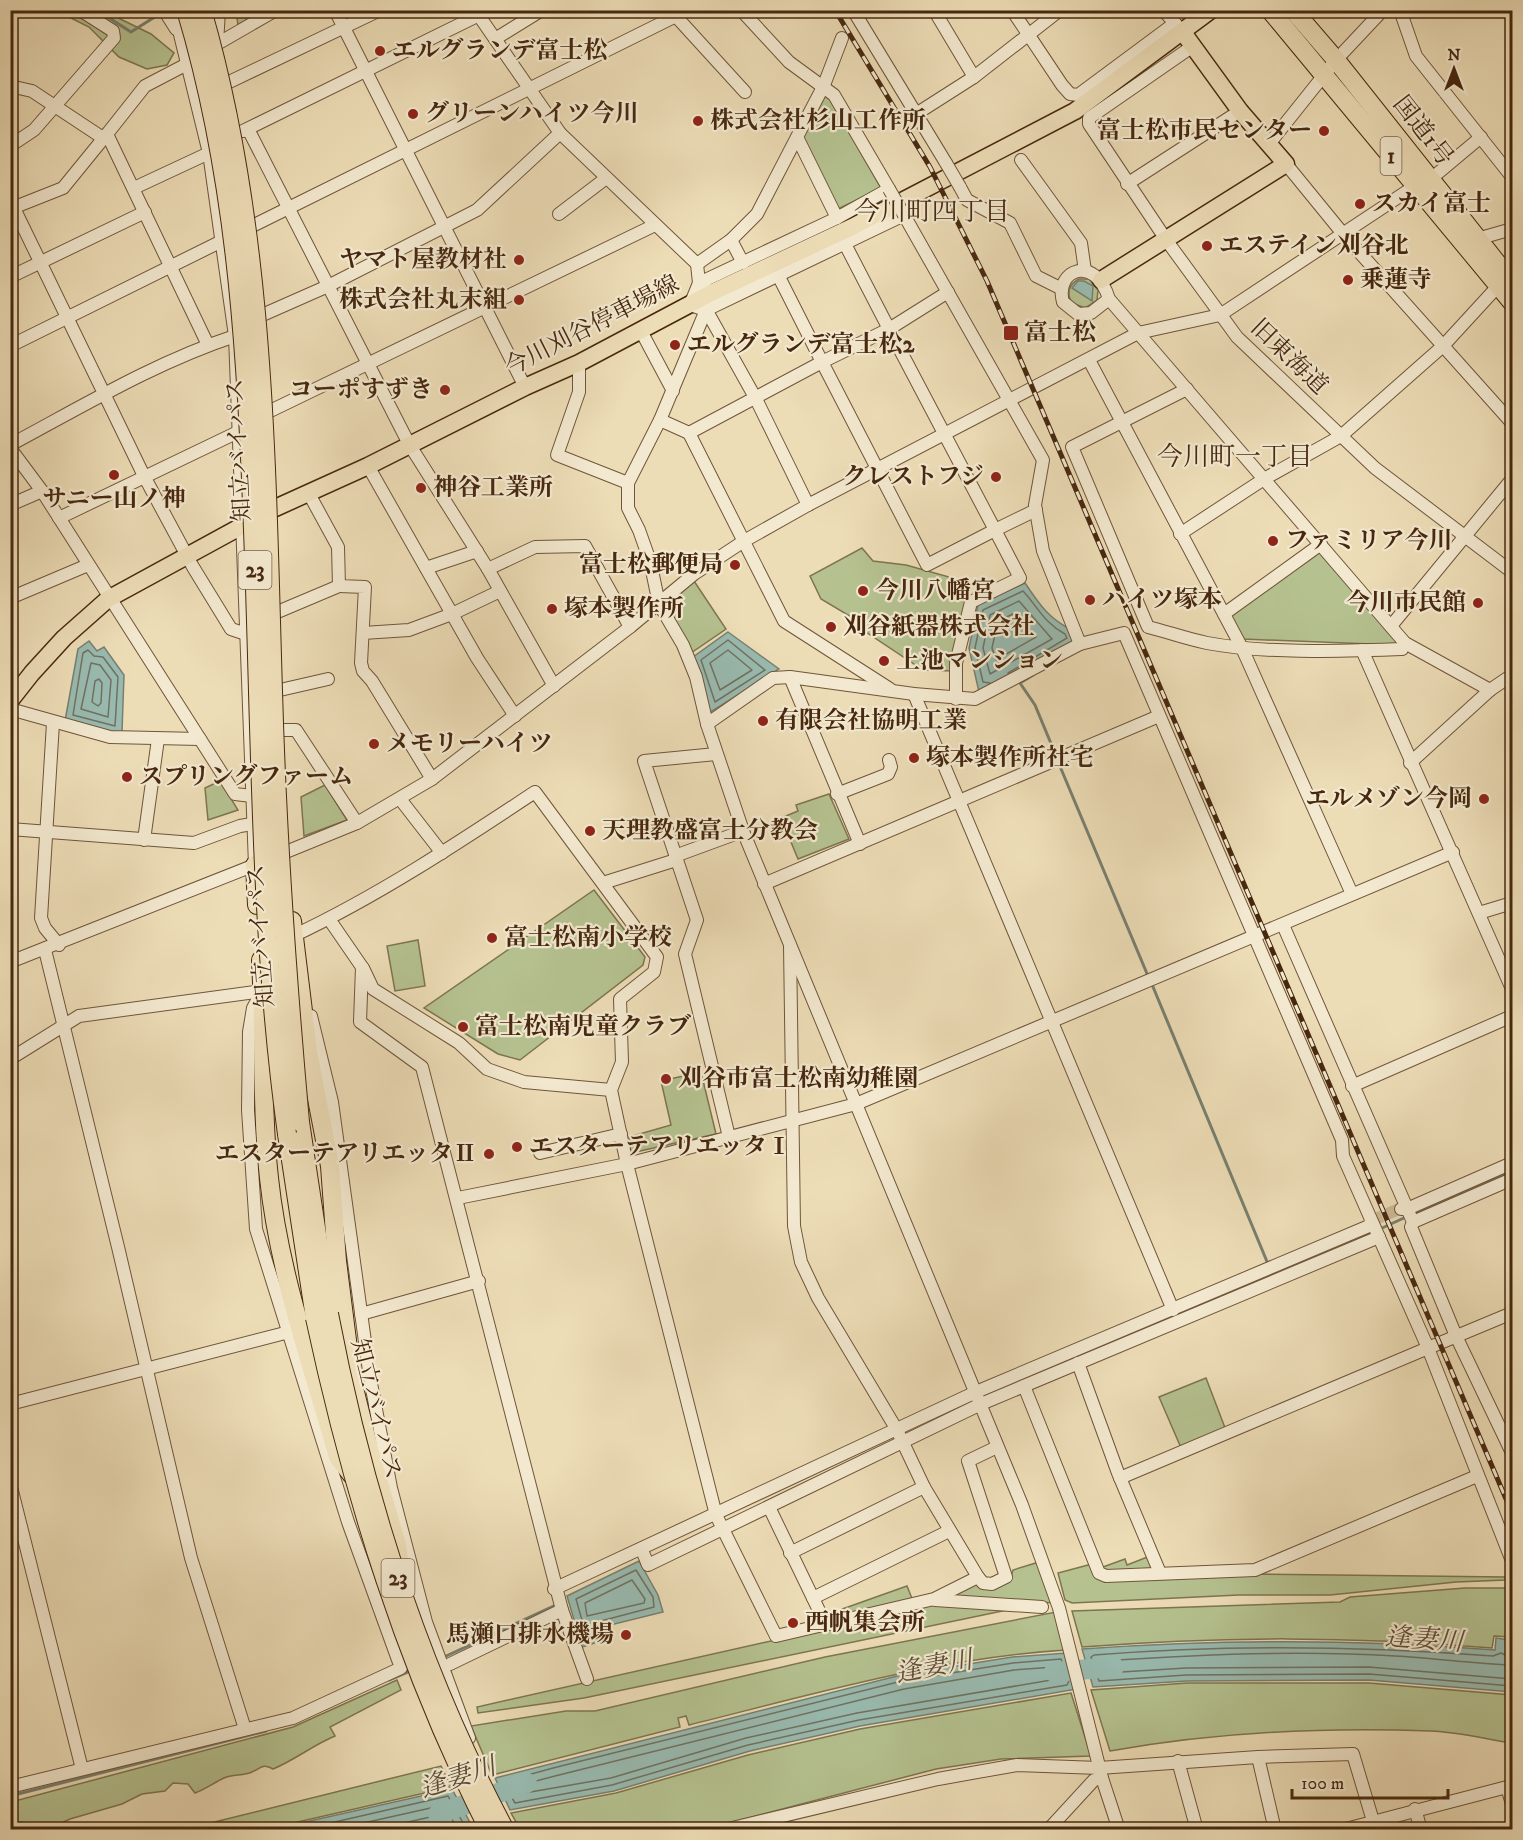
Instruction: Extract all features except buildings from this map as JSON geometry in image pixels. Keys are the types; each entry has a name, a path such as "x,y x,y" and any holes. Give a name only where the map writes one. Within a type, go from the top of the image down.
{"highway":[{"name":"知立バイパス","path":"186,10 209,103 224,183 239,298 250,440 267,890 280,1085 294,1128"},
{"name":"知立バイパス","path":"202,10 229,123 252,277 268,543 281,900 294,1128 338,1427 400,1628 435,1715 489,1830"},
{"name":"国道1号","path":"1270,10 1325,77 1506,284"},
{"name":"国道1号","path":"1293,10 1336,60 1477,239 1506,284 1512,302"},
{"path":"287,851 293,936 308,1052 330,1166 337,1262 352,1380 397,1545 405,1598"},
{"path":"255,865 262,991 266,1148 274,1217 283,1261 338,1457 352,1475"},
{"name":"知立バイパス","path":"322,1316 363,1463 405,1598 460,1737 506,1823"}],"main road":[{"name":"今川刈谷停車場線","path":"10,701 32,672 108,599 273,509 368,466 525,387 579,363 702,298 852,227 1075,111 1179,27 1211,10"},
{"path":"1101,280 1167,241 1286,164 1240,111 1179,27"}],"street":[{"path":"10,146 34,130 114,38 113,31 80,10"},
{"path":"164,10 182,38"},
{"path":"174,10 189,63 209,153 235,336 255,865"},
{"path":"211,10 250,229 260,316 273,509 275,613 287,851"},
{"path":"217,44 219,10"},
{"path":"217,44 276,10"},
{"path":"334,10 525,387"},
{"path":"225,84 380,10"},
{"path":"495,39 542,10"},
{"path":"10,346 69,319 169,267 529,90 673,14 688,10"},
{"path":"741,10 789,62 824,85 834,95 1042,460 1036,491 1036,510 1043,551 1080,644"},
{"path":"853,10 967,200 1010,223 1036,276 1062,289"},
{"path":"934,10 974,77"},
{"path":"1012,10 1070,94 1077,95 1179,27 1163,10"},
{"path":"916,114 974,77 1060,10"},
{"path":"1269,144 1325,77 1336,60 1383,10"},
{"path":"1400,10 1416,56 1512,177"},
{"path":"234,134 477,13 560,133 605,179 697,264 702,298 756,399 808,505"},
{"path":"673,14 745,92"},
{"path":"697,264 731,240 757,214 798,139 824,85 842,38"},
{"name":"旧東海道","path":"1192,46 1089,118 1089,124 1127,184 1220,315 1262,363 1375,468 1512,572"},
{"path":"10,57 11,86 32,92 105,136 135,188 169,267 208,345"},
{"path":"189,63 145,86 63,188 12,209 69,319 144,476 231,629 246,634"},
{"path":"1127,184 1240,111"},
{"path":"248,129 291,209 409,444 488,569 554,686"},
{"path":"260,316 328,286 444,229 477,210 560,133"},
{"path":"1438,173 1481,137"},
{"path":"798,139 837,218"},
{"path":"135,188 209,153"},
{"path":"1021,160 1081,243 1084,271"},
{"path":"1286,164 1344,235 1512,423"},
{"path":"559,214 605,179"},
{"path":"889,189 837,218 743,263 702,298 673,391 628,483 628,508 650,561 659,604 683,645 696,677 716,754 742,831 1022,1505 1059,1608 1101,1773 1119,1830"},
{"path":"10,963 357,823 432,779 630,627 694,574 744,541 808,505 1138,333 1220,315 1409,190"},
{"path":"10,278 145,212"},
{"path":"702,298 778,275 904,215"},
{"path":"268,412 483,306 655,225"},
{"path":"1477,239 1512,229"},
{"path":"731,240 743,263"},
{"path":"845,244 1020,578 971,602 956,663 956,699"},
{"path":"1109,299 1091,313 1078,314 1063,302 1062,289 1070,276 1084,271 1101,280 1109,299 1405,643 1490,690"},
{"path":"778,275 927,565 1036,510"},
{"path":"1180,534 1264,479 1341,436 1443,346 1506,284"},
{"path":"689,433 889,329 948,292"},
{"path":"641,331 673,391"},
{"path":"235,336 208,345 106,394 10,446 42,491 108,599 235,794 252,796"},
{"path":"1089,360 1242,648 1352,894"},
{"path":"579,363 579,393 557,455 628,483"},
{"path":"1187,389 1072,447 1148,627 1242,648 1402,649 1405,643"},
{"path":"660,420 689,433 784,621 895,692"},
{"path":"59,518 238,432"},
{"path":"368,466 452,614 515,716"},
{"path":"1391,626 1512,480"},
{"path":"10,504 42,491"},
{"path":"308,492 338,547 339,586"},
{"path":"1224,614 1321,544"},
{"path":"488,569 536,547 585,546 630,627"},
{"path":"426,568 477,551"},
{"path":"10,598 88,565"},
{"path":"275,613 339,586 365,587 361,663 363,671 372,681 432,779"},
{"path":"363,633 409,630 452,614 500,591"},
{"path":"707,723 773,678 790,677 895,692 975,699 997,690 1080,644 1124,633 1342,1140 1343,1156 1428,1348 1512,1562"},
{"path":"1362,650 1410,763 1453,852 1512,989"},
{"path":"1410,763 1490,690 1512,675"},
{"path":"790,677 837,794 860,844"},
{"path":"280,690 328,679"},
{"path":"914,694 1173,1310"},
{"path":"10,709 53,723 111,737 200,739"},
{"path":"764,884 1159,716"},
{"path":"53,723 41,918 45,928 59,945"},
{"path":"281,735 296,730 357,823"},
{"path":"144,840 158,739"},
{"path":"716,754 644,761 697,920 685,954 729,1137"},
{"path":"837,794 888,774 891,766 889,760"},
{"path":"293,936 329,919 442,853 536,792 657,957 654,972 620,999 622,1062 611,1090 627,1164 716,1515 776,1636 933,1599 978,1577"},
{"path":"400,799 442,853"},
{"path":"10,829 194,843 240,825 252,824"},
{"path":"603,883 676,858 742,831"},
{"path":"458,1198 627,1164 856,1104 1254,936 1283,926 1352,894 1453,852"},
{"path":"1479,913 1512,903"},
{"path":"329,919 362,967 372,989 459,1043 487,1069 524,1082 611,1090"},
{"path":"1283,926 1403,1209 1413,1222"},
{"path":"790,945 794,1226 801,1262 818,1298 897,1430 924,1487 949,1531 978,1577 983,1583 992,1584 1006,1577 969,1461 997,1448"},
{"path":"45,950 191,1558 244,1729"},
{"path":"362,967 360,1022 422,1067 458,1198 555,1589 587,1679"},
{"path":"10,1059 79,1016 262,991"},
{"path":"10,1787 293,1718 401,1668 348,1522 256,1229 248,1110 249,1032 253,1008 262,991"},
{"path":"302,996 308,1008 332,1102 379,1432 426,1622 473,1748 506,1823"},
{"path":"1352,1086 1512,1016"},
{"path":"540,1153 621,1134"},
{"path":"1403,1209 1512,1163"},
{"path":"1512,1179 1413,1222 1411,1227 1456,1336 1512,1453"},
{"path":"555,1589 976,1392 1358,1231 1368,1226 1371,1221"},
{"path":"642,1550 648,1565 981,1404 1379,1237"},
{"path":"361,1314 479,1281"},
{"path":"1120,1478 1512,1313"},
{"path":"10,1404 146,1371 289,1332"},
{"path":"1078,1363 1120,1478 1160,1573"},
{"path":"1024,1386 1099,1573 1106,1576 1255,1570 1477,1476"},
{"path":"10,1483 82,1769"},
{"path":"790,1553 924,1487"},
{"path":"769,1507 826,1625"},
{"path":"813,1598 949,1531"},
{"path":"933,1599 1042,1607"},
{"path":"450,1664 562,1610"},
{"path":"724,1830 938,1779 1017,1765 1101,1773 1178,1761 1353,1754 1374,1821"},
{"path":"1258,1757 1275,1830"},
{"path":"1178,1761 1197,1830"},
{"path":"1048,1830 1101,1773"},
{"path":"1342,1830 1415,1809 1507,1787 1512,1804"},
{"path":"1415,1809 1421,1830"}],"green space":[{"path":"236,10 260,11 238,25"},
{"path":"57,11 104,11 151,34 174,53 167,65 147,69 119,57 89,27"},
{"path":"825,90 881,188 836,210 802,139"},
{"path":"1079,279 1089,279 1098,290 1097,300 1085,308 1072,303 1069,296 1071,286"},
{"path":"862,548 873,561 906,565 960,580 968,600 953,671 923,670 854,624 853,618 821,599 810,576"},
{"path":"1321,551 1397,641 1396,645 1243,639 1230,616"},
{"path":"694,581 726,629 691,653 663,605"},
{"path":"220,781 238,810 208,820 205,788"},
{"path":"325,785 347,820 304,836 301,797"},
{"path":"829,794 849,839 798,859 781,818 798,811 796,805"},
{"path":"594,890 645,957 643,965 520,1060 498,1054 424,1008"},
{"path":"418,940 425,986 395,991 387,946"},
{"path":"701,1072 716,1134 631,1153 629,1137 671,1125 661,1081"},
{"path":"1206,1378 1227,1433 1182,1450 1159,1397"},
{"path":"1150,1556 1156,1570 1105,1574 1103,1567 1125,1559 1127,1565"},
{"path":"1039,1562 1055,1603 954,1597 952,1594 975,1584 1010,1579 1013,1570"},
{"path":"1092,1564 1096,1576 1255,1574 1506,1577 1506,1580 1456,1582 1330,1595 1239,1595 1072,1603 1065,1600 1058,1573"},
{"path":"907,1586 913,1601 833,1619 831,1613"},
{"path":"1465,1588 1512,1588 1512,1637 1494,1636 1492,1648 1388,1641 1287,1639 1134,1643 1082,1647 1072,1611 1340,1602 1350,1597"},
{"path":"935,1604 1012,1609 584,1698 478,1713 477,1707"},
{"path":"1056,1612 1066,1650 1018,1654 923,1669 689,1725 686,1716 678,1718 680,1727 492,1775 471,1726 566,1711 595,1711 825,1657"},
{"path":"397,1680 401,1690 330,1727 335,1736 273,1769 264,1766 249,1773 227,1777 195,1793 188,1784 173,1783 165,1791 142,1794 122,1804 70,1819 48,1829 30,1829 22,1822 11,1823 11,1802 293,1727"},
{"path":"1187,1683 1369,1683 1512,1695 1512,1743 1431,1731 1350,1730 1230,1735 1110,1751 1091,1690"},
{"path":"1071,1693 1091,1756 1001,1759 936,1769 705,1829 520,1829 511,1813 616,1793 748,1755 860,1729"},
{"path":"441,1766 451,1787 267,1829 186,1829"}],"water":[{"path":"1078,281 1084,281 1093,286 1092,301 1072,288"},
{"path":"1025,583 1045,610 1072,630 1071,644 979,692 969,648 978,605"},
{"path":"728,632 779,669 709,713 693,657"},
{"path":"89,641 97,651 104,647 124,675 122,732 109,732 65,721 78,649"},
{"path":"639,1561 658,1595 663,1612 598,1628 601,1641 582,1647 567,1596"},
{"path":"1496,1638 1509,1640 1508,1651 1512,1652 1512,1692 1369,1680 1187,1681 1093,1687 1082,1649 1186,1643 1340,1642 1495,1650"},
{"path":"1067,1653 1077,1689 860,1726 750,1751 614,1791 510,1810 495,1778 901,1675 1012,1657"},
{"path":"452,1789 473,1828 274,1829"}],"waterway":[{"path":"97,10 131,32 161,13"},
{"path":"1033,675 1020,683 1035,705 1057,758"},
{"path":"1059,764 1148,976"},
{"path":"1151,982 1268,1264"},
{"path":"1412,1214 1512,1171"},
{"path":"1380,1229 1406,1217"},
{"path":"1067,1361 1374,1232"},
{"path":"930,1422 951,1412"},
{"path":"444,1657 558,1604"},
{"name":"逢妻川","path":"1054,1672 1114,1667"},
{"path":"389,1680 410,1671"},
{"path":"10,1796 266,1731"},
{"name":"逢妻川","path":"438,1814 527,1783"}],"tunnel":[{"path":"1371,1221 1399,1209"}],"railway":[{"path":"835,10 930,167 987,281 1512,1513"}],"place":[{"name":"エルグランデ富士松","path":"380,51"},
{"name":"グリーンハイツ今川","path":"413,114"},
{"name":"株式会社杉山工作所","path":"698,121"},
{"name":"富士松市民センター","path":"1324,131"},
{"name":"スカイ富士","path":"1360,204"},
{"name":"エステイン刈谷北","path":"1207,246"},
{"name":"ヤマト屋教材社","path":"519,260"},
{"name":"乗蓮寺","path":"1348,280"},
{"name":"株式会社丸末組","path":"519,300"},
{"name":"富士松","path":"1011,333"},
{"name":"エルグランデ富士松2","path":"675,345"},
{"name":"コーポすずき","path":"445,390"},
{"name":"サニー山ノ神","path":"114,475"},
{"name":"クレストフジ","path":"996,477"},
{"name":"神谷工業所","path":"421,488"},
{"name":"ファミリア今川","path":"1273,541"},
{"name":"富士松郵便局","path":"735,565"},
{"name":"今川八幡宮","path":"863,591"},
{"name":"ハイツ塚本","path":"1090,600"},
{"name":"今川市民館","path":"1478,603"},
{"name":"塚本製作所","path":"552,609"},
{"name":"刈谷紙器株式会社","path":"831,627"},
{"name":"上池マンション","path":"884,661"},
{"name":"有限会社協明工業","path":"763,721"},
{"name":"メモリーハイツ","path":"374,744"},
{"name":"塚本製作所社宅","path":"914,758"},
{"name":"スプリングファーム","path":"127,777"},
{"name":"エルメゾン今岡","path":"1484,799"},
{"name":"天理教盛富士分教会","path":"590,831"},
{"name":"富士松南小学校","path":"492,938"},
{"name":"富士松南児童クラブ","path":"463,1027"},
{"name":"刈谷市富士松南幼稚園","path":"666,1079"},
{"name":"エスターテアリエッタⅠ","path":"517,1147"},
{"name":"エスターテアリエッタⅡ","path":"489,1154"},
{"name":"西帆集会所","path":"793,1623"},
{"name":"馬瀬口排水機場","path":"626,1635"}],"district":[{"name":"今川町四丁目","path":"932,212"},
{"name":"今川町一丁目","path":"1235,457"}]}
